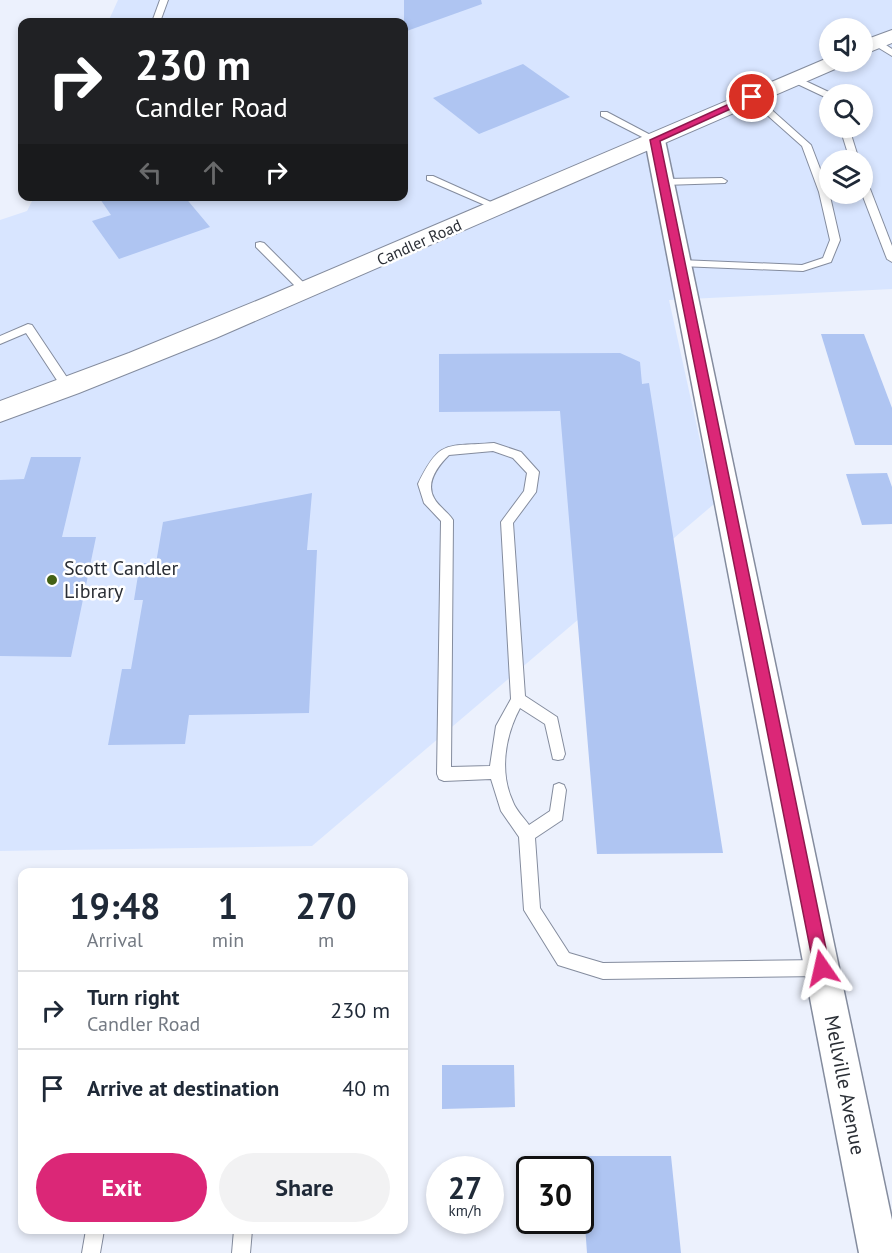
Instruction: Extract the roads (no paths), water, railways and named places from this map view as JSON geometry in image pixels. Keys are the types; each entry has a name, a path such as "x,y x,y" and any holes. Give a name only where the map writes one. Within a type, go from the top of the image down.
{"main road":[{"name":"Candler Road","path":"0,412 68,388 305,290 819,69"}],"street":[{"name":"Mellville Avenue","path":"655,140 879,1253"}],"lane":[{"path":"157,18 164,0"},
{"path":"794,79 819,91"},
{"path":"680,263 803,268 827,260 835,240 824,192 806,145 752,97"},
{"path":"604,114 655,140"},
{"path":"430,178 497,207"},
{"path":"664,182 722,181"},
{"path":"871,204 892,259"},
{"path":"260,245 305,290"},
{"path":"0,340 28,328 68,388"},
{"path":"497,772 444,774 447,520 428,500 424,484 434,463 446,451 494,447 517,455 533,472 531,492 507,522 518,699 503,726 497,772 506,806 527,835 532,910 564,959 603,971 822,968"},
{"path":"518,699 552,722 558,754"},
{"path":"527,835 557,815 559,790"},
{"path":"90,1253 94,1234"},
{"path":"242,1253 243,1234"}],"place":[{"name":"Scott Candler Library","path":"52,580"}]}
